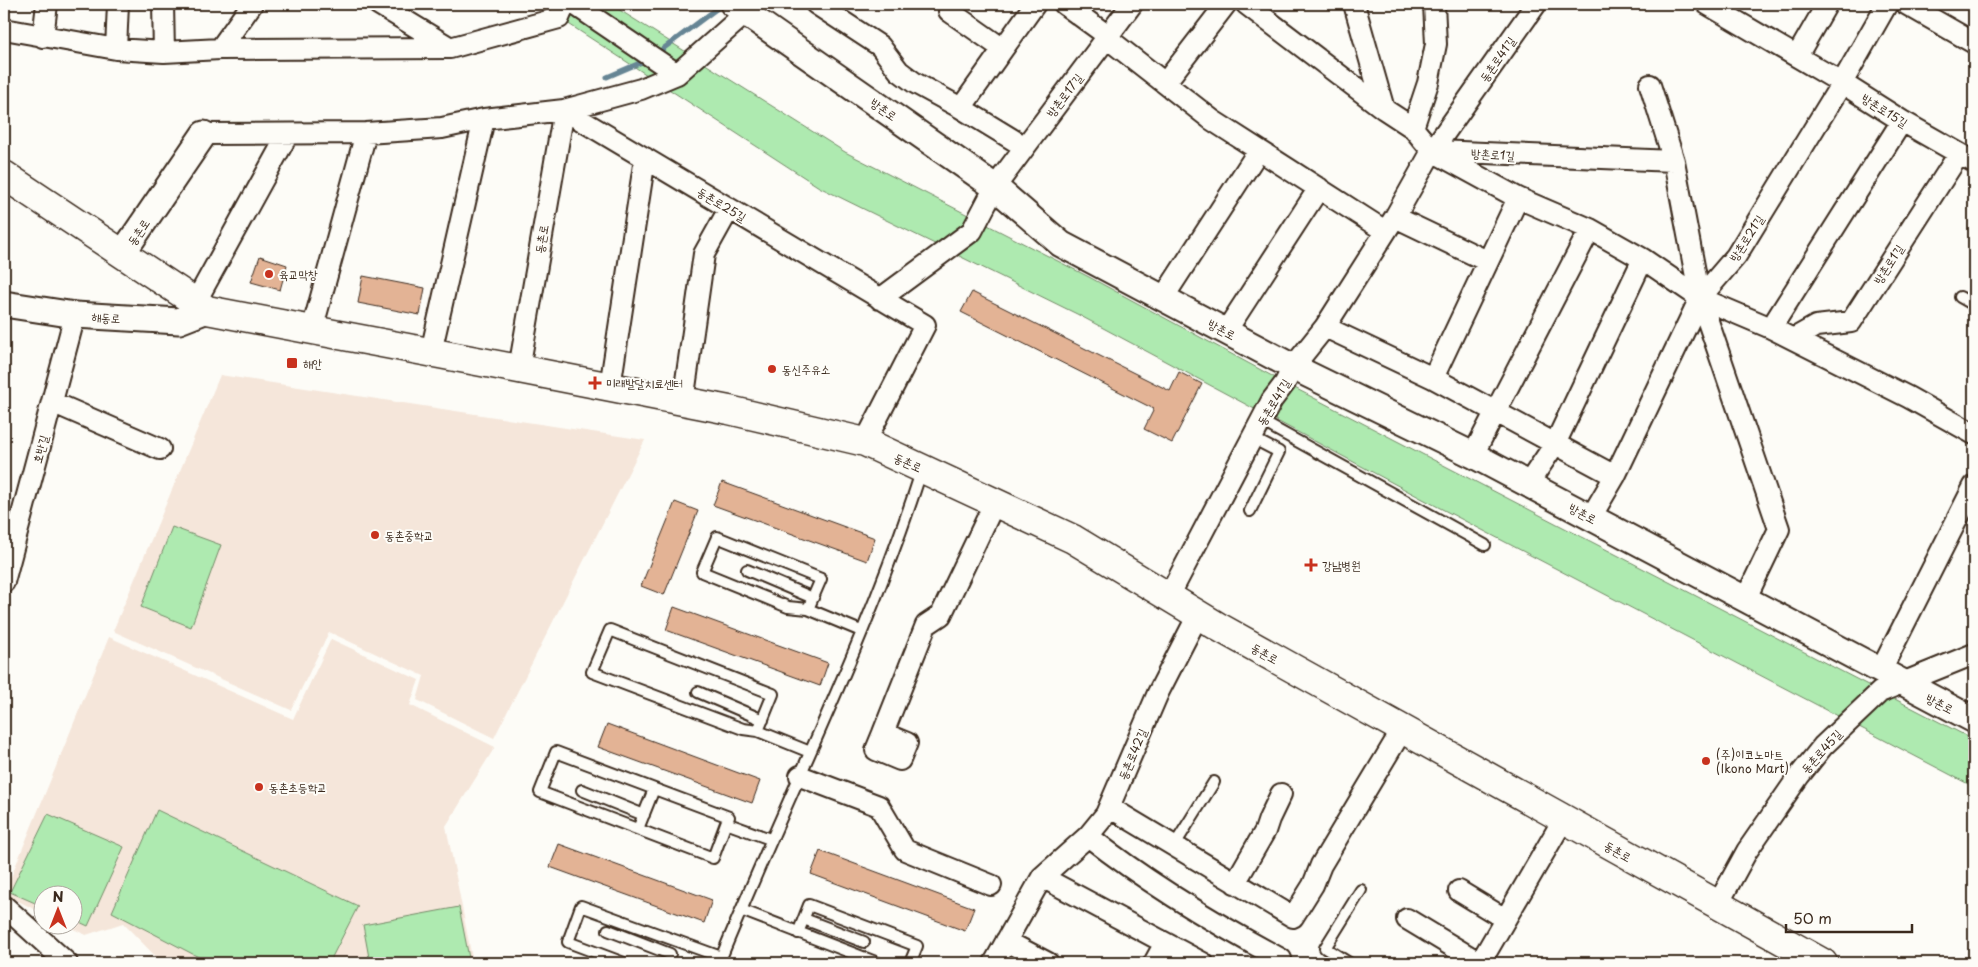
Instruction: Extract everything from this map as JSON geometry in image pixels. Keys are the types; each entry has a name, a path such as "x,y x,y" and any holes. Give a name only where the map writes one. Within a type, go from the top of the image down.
{"main road":[{"name":"동촌로","path":"4,175 201,307 610,387 865,442 1073,539 1198,615 1563,820 1823,963"}],"street":[{"path":"43,37 47,4"},
{"path":"116,49 118,4"},
{"path":"162,4 164,52"},
{"path":"220,49 252,4"},
{"path":"378,4 450,48"},
{"path":"4,29 116,49 164,52 220,49 450,48 559,18 572,4 677,74"},
{"path":"816,4 880,46 899,71 906,77 1025,147"},
{"path":"961,108 1035,4"},
{"path":"1064,4 1212,120 1319,188 1390,224 1487,261"},
{"name":"방촌로17길","path":"995,187 1132,4"},
{"path":"1165,83 1226,4"},
{"name":"방촌로1길","path":"1246,4 1384,109 1413,128 1432,151 1518,198 1590,229 1644,259 1700,298 1771,328 1908,397 1974,434"},
{"path":"1354,4 1384,109"},
{"path":"1413,128 1428,83 1436,44 1434,4"},
{"name":"동촌로41길","path":"1168,598 1256,430 1293,367 1325,327 1390,224 1432,151 1536,4"},
{"name":"방촌로15길","path":"1707,4 1735,11 1797,56 1966,158"},
{"path":"1797,56 1827,4"},
{"name":"방촌로21길","path":"1591,518 1614,476 1700,298 1736,256 1842,83 1886,4"},
{"path":"1906,4 1974,43"},
{"path":"204,134 366,134 442,128 484,120 564,110 641,90 677,74 745,7"},
{"name":"방촌로","path":"745,7 995,187 1061,244 1293,367 1474,455 1902,684 1974,720"},
{"path":"949,11 1003,49"},
{"path":"1650,85 1674,162 1700,298 1779,529 1745,600"},
{"name":"동촌로25길","path":"564,110 925,325 865,442"},
{"name":"동촌로","path":"519,369 564,110"},
{"path":"431,352 484,120"},
{"path":"1771,328 1902,121"},
{"name":"동촌로","path":"122,254 204,134"},
{"path":"201,307 288,134"},
{"path":"312,330 366,134"},
{"path":"1163,298 1259,150"},
{"name":"방촌로1길","path":"1432,151 1674,162"},
{"path":"610,387 645,158"},
{"name":"방촌로1길","path":"1793,339 1816,326 1851,322 1966,158"},
{"path":"880,299 972,231 995,187"},
{"path":"1226,332 1319,188"},
{"path":"1433,378 1518,198"},
{"path":"683,402 704,254 729,208"},
{"path":"1474,455 1590,229"},
{"path":"1528,484 1555,444 1644,259"},
{"name":"해동로","path":"4,304 76,315 179,320 201,307"},
{"name":"호반길","path":"4,582 76,315"},
{"path":"1325,327 1433,378 1614,476"},
{"path":"52,402 160,449"},
{"path":"1880,672 1974,486"},
{"path":"883,733 926,625 941,615 995,502"},
{"name":"동촌로42길","path":"994,963 1042,876 1088,836 1106,814 1158,693 1198,615"},
{"name":"동촌로45길","path":"1718,904 1747,851 1799,776 1823,746 1880,692 1974,654"},
{"path":"1109,807 1293,917 1313,885 1321,864 1402,730"},
{"path":"800,776 879,806 905,850 991,885"},
{"path":"1236,883 1265,831 1281,794"},
{"path":"1407,919 1480,963 1563,820"},
{"path":"1088,836 1118,860 1182,902 1281,960"},
{"path":"1042,876 1203,963"},
{"path":"1459,891 1505,919"},
{"path":"4,906 67,963"},
{"path":"1006,941 1048,963"},
{"path":"1154,963 1165,943"}],"lane":[{"path":"1960,297 1974,305"},
{"path":"1250,511 1279,452 1256,430"},
{"path":"1256,430 1485,545"},
{"path":"624,963 568,942 582,906 720,960 770,839 800,776 861,631 903,528 922,468"},
{"path":"808,609 821,579 717,536 702,572 788,607 808,609 861,631"},
{"path":"747,570 813,598"},
{"path":"758,732 773,694 610,630 592,672 810,752"},
{"path":"698,692 763,720"},
{"path":"556,752 654,789 728,818 713,858 540,792 556,752"},
{"path":"1174,846 1214,782"},
{"path":"638,830 654,789"},
{"path":"582,790 644,815"},
{"path":"726,823 770,839"},
{"path":"1349,963 1325,948 1361,890"},
{"path":"798,933 809,905 917,946 910,963"},
{"path":"741,910 878,963"},
{"path":"804,919 864,942"},
{"path":"608,930 668,958 675,941"}],"shaded area":[{"name":"동촌중학교","path":"220,375 645,440 494,738 417,700 424,676 329,632 291,710 113,631"},
{"name":"동촌초등학교","path":"109,637 293,719 331,639 419,680 410,705 495,747 446,826 473,963 162,963 123,923 86,935 82,933 82,884 32,884 32,908 4,894"}],"green space":[{"path":"538,4 610,4 845,152 1089,277 1285,383 1974,740 1974,787 1419,497 1077,314 819,187"},
{"path":"172,527 221,545 191,627 141,607"},
{"path":"157,810 358,906 329,963 210,963 112,912"},
{"path":"48,814 124,847 88,926 82,923 82,884 32,884 32,902 10,892"},
{"path":"459,907 470,963 370,963 363,925"}],"building":[{"name":"육교막창","path":"260,256 287,265 280,290 251,282"},
{"path":"363,276 425,288 420,315 358,303"},
{"path":"972,292 1170,391 1179,372 1202,384 1172,443 1144,429 1154,409 961,312"},
{"path":"722,482 875,538 867,561 713,505"},
{"path":"675,502 698,511 664,595 641,586"},
{"path":"674,607 828,663 820,686 666,630"},
{"path":"607,724 760,781 752,803 598,747"},
{"path":"559,844 712,900 704,923 550,867"},
{"path":"820,851 974,908 965,931 811,874"}],"waterway":[{"path":"656,54 723,4"},
{"path":"607,77 649,59"}],"place":[{"name":"육교막창","path":"269,274"},
{"name":"해안","path":"292,363"},
{"name":"동신주유소","path":"772,369"},
{"name":"미래발달치료센터","path":"595,383"},
{"name":"동촌중학교","path":"375,535"},
{"name":"강남병원","path":"1311,565"},
{"name":"(주)이코노마트 (Ikono Mart)","path":"1706,761"},
{"name":"동촌초등학교","path":"259,787"}]}
